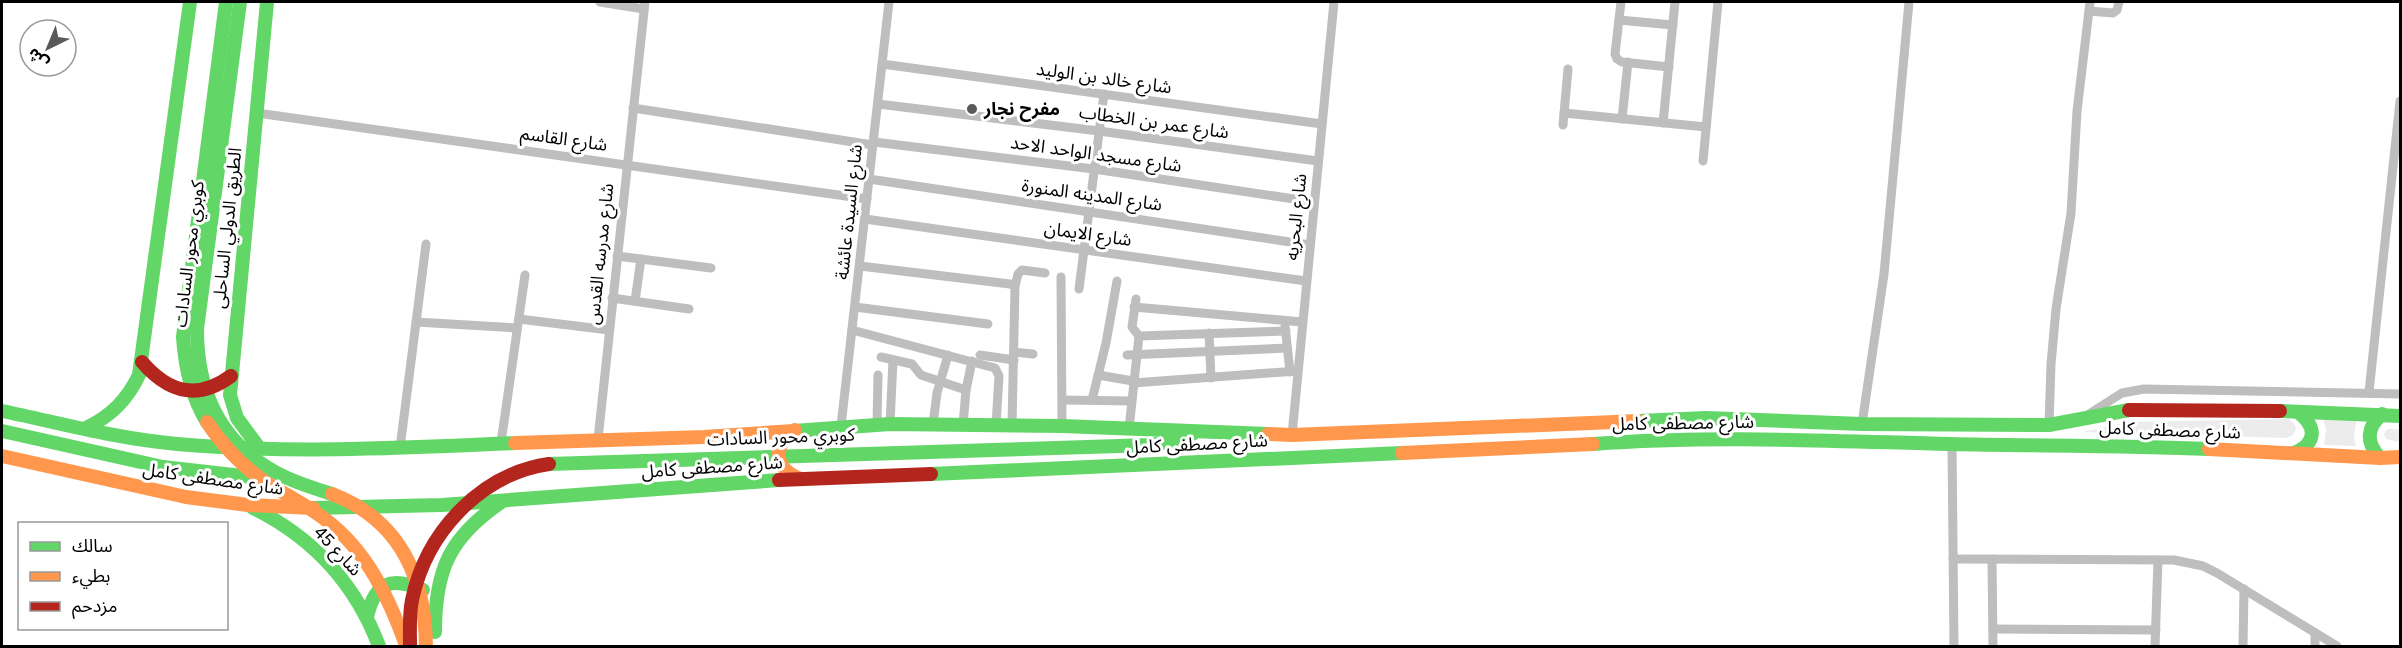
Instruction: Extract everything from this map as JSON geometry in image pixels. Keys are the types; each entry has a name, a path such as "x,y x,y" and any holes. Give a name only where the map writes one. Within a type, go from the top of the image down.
{"main road":[{"path":"86,428 103,420 118,408 134,387 142,362 190,2"},
{"name":"كوبري محور السادات","path":"226,2 220,98 198,329 198,365 207,399 227,433 259,463 285,477 354,504 375,518 393,537 408,560 418,584 425,617 426,646"},
{"name":"كوبري محور السادات","path":"240,2 220,98 183,337 185,363 194,396 209,427 236,459 265,481 324,517 358,551 383,588 408,646"},
{"name":"الطريق الدولي الساحلى","path":"261,449 239,425 232,412 230,394 267,2"},
{"path":"142,362 160,382 185,392 212,389 231,376"},
{"name":"شارع مصطفى كامل","path":"2,411 176,444 261,449 704,437 884,424 1062,426 1292,435 1706,418 1862,424 2049,425 2128,410 2152,409 2400,416"},
{"path":"2294,453 2310,444 2313,435 2306,417 2298,412"},
{"path":"2380,458 2373,452 2368,435 2370,426 2382,414"},
{"path":"795,430 783,439 779,446 778,461 787,474 801,480"},
{"name":"كوبري محور السادات","path":"2,431 164,467 218,475 285,477"},
{"name":"كوبري محور السادات","path":"408,646 412,597 435,541 461,507 483,490 509,476 539,466 558,463 906,451 1150,445 1182,440 1198,432"},
{"path":"704,437 720,440 731,454 730,471 719,483"},
{"name":"شارع مصطفى كامل","path":"2,456 133,486 245,505 358,508 502,502 719,483 1558,446 1660,439 1735,438 1952,444 2123,445 2380,458 2400,457"},
{"path":"435,646 435,599 440,575 455,544 479,518 502,502"},
{"name":"شارع 45","path":"245,505 274,519 314,547 347,583 367,617 379,646"},
{"path":"367,617 372,596 378,589 391,582 408,583 422,589 435,599"}],"street":[{"path":"600,2 644,5"},
{"name":"شارع السيدة عائشة","path":"841,426 889,2"},
{"name":"شارع البحريه","path":"1292,435 1293,372 1302,322 1334,2"},
{"path":"1621,2 1616,57 1620,61 1668,67"},
{"path":"1663,123 1675,2"},
{"path":"1703,161 1718,2"},
{"path":"1862,424 1884,274 1910,2"},
{"path":"2049,425 2055,320 2072,213 2077,111 2089,6 2113,13 2117,10 2119,2"},
{"name":"شارع مدرسه القدس","path":"598,439 644,5"},
{"path":"1619,20 1673,25"},
{"path":"1622,119 1628,62"},
{"name":"شارع خالد بن الوليد","path":"882,64 1322,124"},
{"path":"1563,125 1568,69"},
{"path":"1079,289 1104,94"},
{"path":"2369,392 2399,136 2400,101"},
{"name":"شارع عمر بن الخطاب","path":"878,104 1318,161"},
{"name":"شارع مسجد الواحد الاحد","path":"633,108 873,143 1094,169 1314,202"},
{"name":"شارع القاسم","path":"257,112 867,199"},
{"path":"1564,113 1706,127"},
{"name":"شارع المدينه المنورة","path":"869,179 1310,245"},
{"name":"شارع الايمان","path":"865,219 1306,281"},
{"path":"400,447 426,244"},
{"path":"617,256 711,268"},
{"path":"635,301 640,259"},
{"path":"860,266 1012,285"},
{"path":"1012,425 1014,356 1012,285 1022,270 1045,273"},
{"path":"501,443 525,275"},
{"path":"1061,277 1062,426"},
{"path":"1092,400 1117,281"},
{"path":"612,298 689,309"},
{"path":"1139,336 1132,327 1135,303 1302,322"},
{"path":"855,307 988,324"},
{"path":"1098,375 1133,382 1293,372 1287,348 1285,321"},
{"path":"416,322 518,323 609,330"},
{"path":"852,330 948,355 976,358 1033,354"},
{"path":"1139,336 1286,331"},
{"path":"1209,333 1211,378"},
{"path":"1129,429 1133,382 1131,354 1139,336"},
{"path":"904,362 909,344"},
{"path":"1131,354 1287,348"},
{"path":"933,424 948,355"},
{"path":"881,357 914,365 921,375 966,390"},
{"path":"963,425 966,390 976,358"},
{"path":"976,358 992,366 998,373 996,425"},
{"path":"884,424 893,360"},
{"path":"878,375 884,424"},
{"path":"2083,418 2122,393 2144,389 2400,394"},
{"path":"1063,400 1131,401"},
{"path":"1952,444 1954,646"},
{"path":"1953,559 2174,560 2203,566 2337,646"},
{"path":"1992,559 1993,646"},
{"path":"2155,646 2158,560"},
{"path":"2243,646 2244,589"},
{"path":"1993,629 2156,630"},
{"path":"2315,633 2315,646"}],"shaded area":[{"path":"2289,419 2294,423 2296,429 2293,435 2287,438 2083,432 2129,422"},
{"path":"2323,419 2356,421 2354,438 2356,446 2324,445 2326,429"},
{"path":"2386,430 2400,430 2400,442 2386,439 2384,434"}],"traffic: fast":[{"path":"86,428 117,406 139,375 190,2"},
{"path":"207,422 190,381 183,337 226,2"},
{"path":"240,2 197,329 202,376 208,397 218,417 245,451 263,465 285,477 332,494"},
{"path":"260,449 237,418 230,395 267,2"},
{"path":"1639,421 1706,418 1862,424 2049,425 2129,410"},
{"path":"2,411 133,438 219,447 346,449 515,443"},
{"path":"2280,411 2400,416"},
{"path":"2294,453 2307,444 2312,434 2309,423 2298,412"},
{"path":"2380,458 2372,447 2370,436 2373,425 2382,414"},
{"path":"794,431 890,424 1062,426 1268,434"},
{"path":"2,431 163,467 261,478"},
{"path":"549,464 1150,445 1182,440 1194,433"},
{"path":"1593,444 1682,440 1771,440 2209,449"},
{"path":"931,474 1402,453"},
{"path":"313,508 442,505 779,480"},
{"path":"435,632 438,591 448,558 468,529 500,503"},
{"path":"253,508 295,533 330,565 358,602 379,646"},
{"path":"367,617 375,596 386,585 402,583 423,590"}],"traffic: slow":[{"path":"1268,434 1292,435 1639,421"},
{"path":"207,422 240,462 264,481 303,504 341,532 375,576 406,645"},
{"path":"795,430 782,443 779,457 785,469 801,479"},
{"path":"515,443 704,437 794,431"},
{"path":"1402,453 1593,444"},
{"path":"2209,449 2380,458 2400,457"},
{"path":"2,456 186,497 248,505 313,508"},
{"path":"332,494 356,505 375,519 391,535 404,554 414,574 420,597 426,646"}],"traffic: jam":[{"path":"142,362 162,380 184,390 206,389 231,376"},
{"path":"2129,410 2280,411"},
{"path":"410,646 411,606 419,575 443,530 479,494 500,480 524,470 549,464"},
{"path":"779,480 931,474"}],"place":[{"name":"مفرح نجار","path":"972,109"}]}
